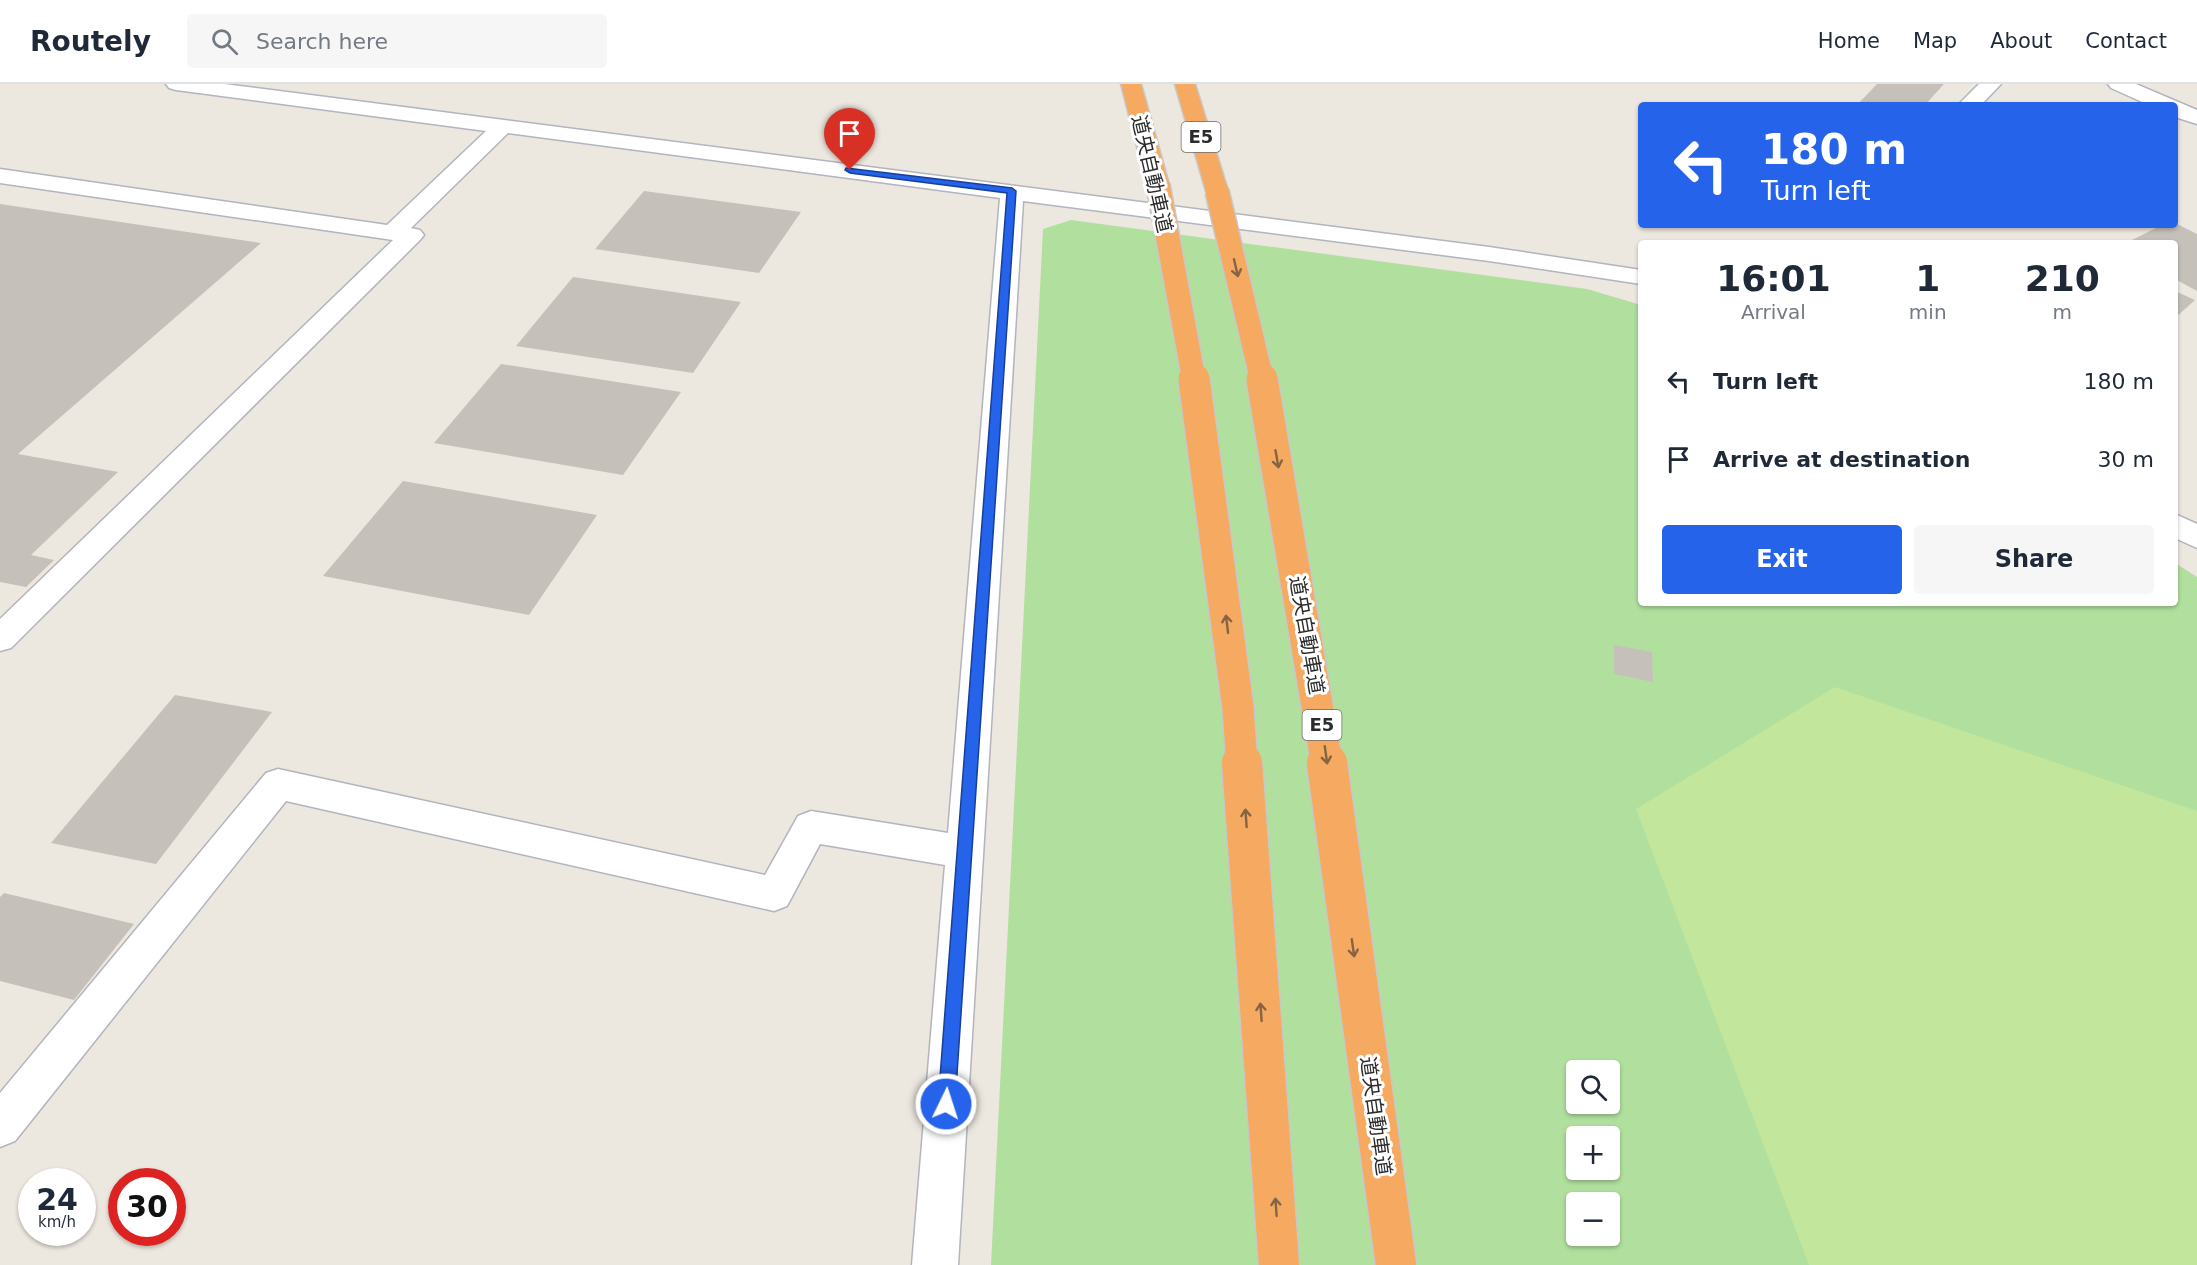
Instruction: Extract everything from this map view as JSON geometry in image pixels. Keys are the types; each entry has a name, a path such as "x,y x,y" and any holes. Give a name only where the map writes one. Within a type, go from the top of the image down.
{"highway":[{"name":"道央自動車道","path":"1131,84 1158,185 1197,395 1238,708 1279,1265"},
{"name":"道央自動車道","path":"1185,84 1217,191 1268,405 1322,726 1396,1265"}],"street":[{"path":"176,84 1478,252 1638,277"},
{"path":"1972,102 1991,84"},
{"path":"2118,84 2160,102"},
{"path":"2178,110 2197,118"},
{"path":"392,233 503,126"},
{"path":"0,176 412,235 0,639"},
{"path":"935,1265 1012,191"},
{"path":"2178,527 2197,537"},
{"path":"0,1126 278,784 774,894 811,827 964,852"}],"green space":[{"path":"1071,220 1587,289 1638,304 1638,606 2178,606 2178,565 2197,577 2197,1265 991,1265 1043,229"},
{"path":"1835,687 2197,811 2197,1265 1809,1265 1636,809"}],"building":[{"path":"1877,84 1944,84 1928,102 1860,102"},
{"path":"644,191 801,212 759,273 595,249"},
{"path":"0,204 261,243 18,454 118,472 31,555 54,560 26,587 0,582"},
{"path":"2178,224 2197,234 2197,291 2178,281 2178,240 2132,240 2156,228 2178,228"},
{"path":"573,277 741,302 693,373 516,346"},
{"path":"2178,292 2195,300 2178,315"},
{"path":"501,364 681,392 623,475 434,443"},
{"path":"403,481 597,515 529,615 323,576"},
{"path":"1614,645 1652,652 1653,682 1614,674"},
{"path":"175,695 272,712 156,864 51,843"},
{"path":"4,893 134,924 74,1000 0,981 0,897"}],"route":[{"path":"850,170 1012,191 946,1104"}]}
